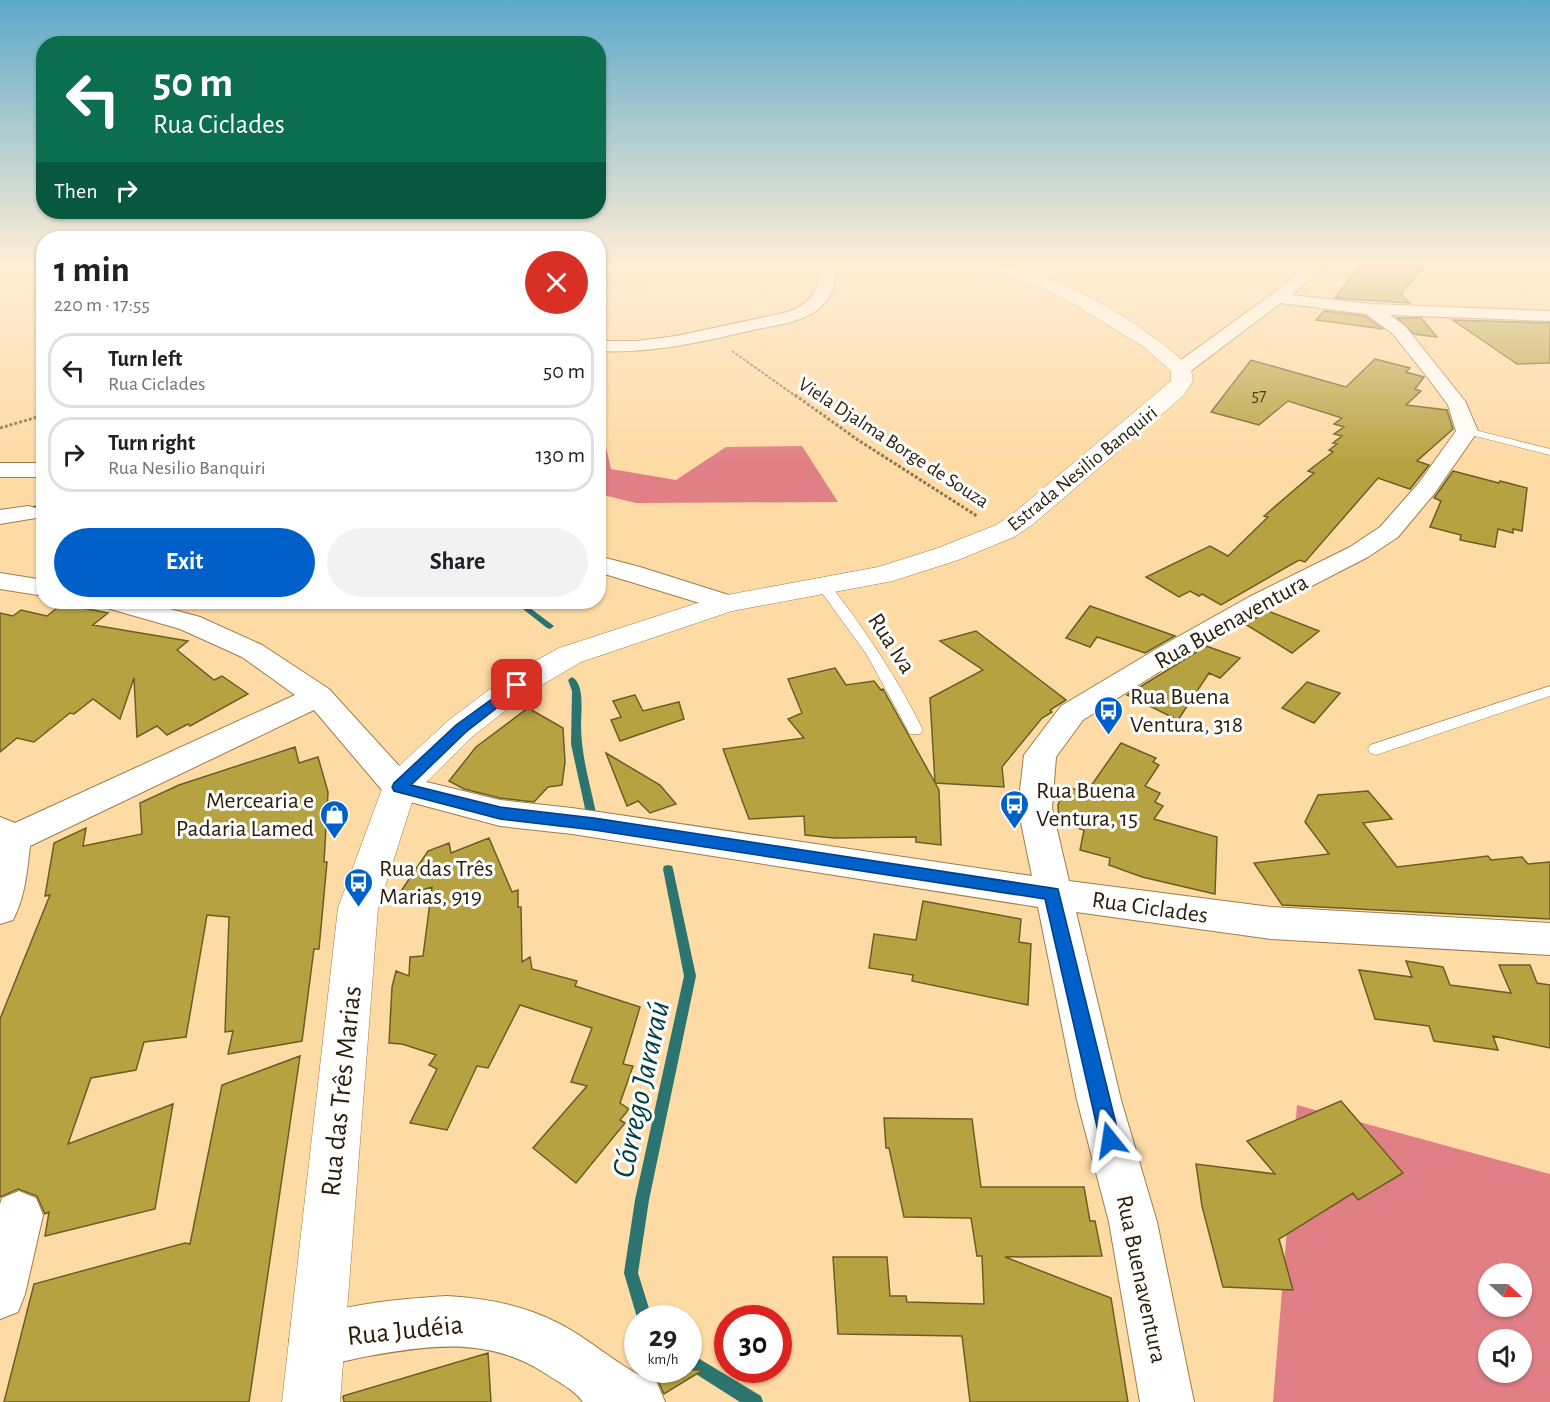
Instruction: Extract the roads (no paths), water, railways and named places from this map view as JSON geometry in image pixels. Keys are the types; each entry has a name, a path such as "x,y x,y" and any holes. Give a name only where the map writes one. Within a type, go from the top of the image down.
{"street":[{"path":"606,346 652,345 728,330"},
{"path":"1130,330 1151,343 1181,369 1234,330"},
{"path":"1399,330 1458,405 1467,431"},
{"name":"Estrada Nesilio Banquiri","path":"399,787 461,728 517,685 570,655 726,603 884,575 948,554 1005,531 1038,507 1175,391 1182,381 1181,369"},
{"name":"Rua Buenaventura","path":"1167,1402 1133,1222 1099,1100 1075,983 1052,894 1035,808 1040,755 1072,713 1168,654 1258,603 1359,552 1389,532 1426,489 1467,431"},
{"path":"0,470 36,470"},
{"path":"0,518 28,513"},
{"path":"606,566 726,603"},
{"path":"0,581 36,587"},
{"path":"141,609 190,623 252,651 318,696 399,787"},
{"path":"0,909 9,876 4,838 318,696"},
{"name":"Rua Ciclades","path":"399,787 500,813 583,822 1052,894 1271,923 1550,939"},
{"name":"Rua das Três Marias","path":"311,1402 315,1340 358,908 399,787"},
{"path":"0,1294 19,1215"},
{"name":"Rua Judéia","path":"315,1340 443,1320 477,1321 518,1331 559,1351 618,1396"}],"lane":[{"path":"1467,431 1550,452"},
{"name":"Rua Iva","path":"824,586 852,622 897,692 915,730"},
{"path":"1376,749 1550,691"}],"waterway":[{"name":"Córrego Jararaú","path":"25,510 36,508"},
{"name":"Córrego Jararaú","path":"527,609 550,626"},
{"name":"Córrego Jararaú","path":"572,680 576,691 576,744 591,813"},
{"name":"Córrego Jararaú","path":"640,1305 631,1273 642,1200 690,976 668,869"},
{"name":"Córrego Jararaú","path":"702,1369 755,1402"}],"place":[{"name":"Rua Buena Ventura, 318","path":"1109,736"},
{"name":"Rua Buena Ventura, 15","path":"1015,830"},
{"name":"Mercearia e Padaria Lamed","path":"335,840"},
{"name":"Rua das Três Marias, 919","path":"358,908"}]}
